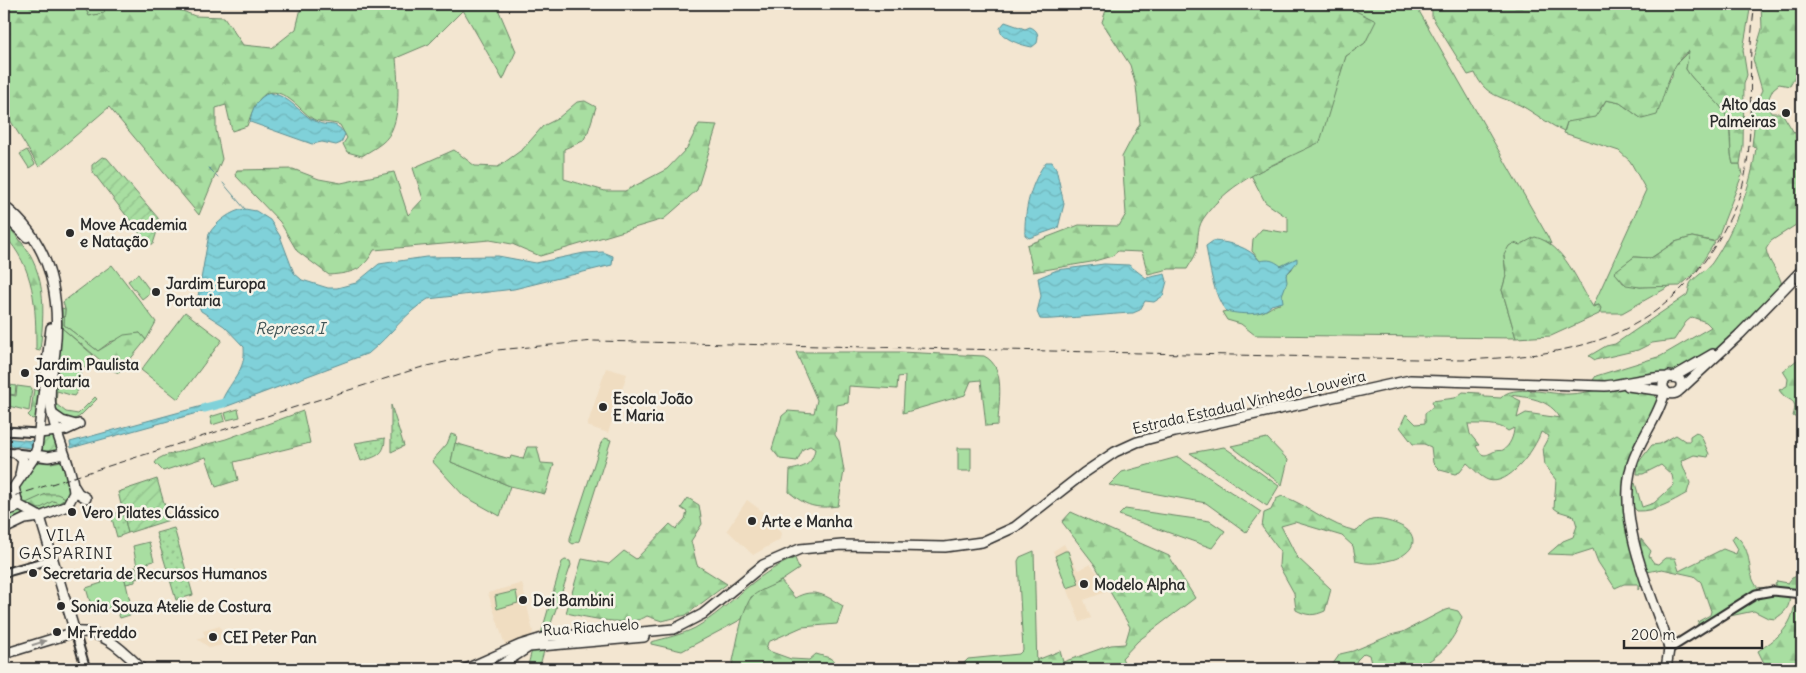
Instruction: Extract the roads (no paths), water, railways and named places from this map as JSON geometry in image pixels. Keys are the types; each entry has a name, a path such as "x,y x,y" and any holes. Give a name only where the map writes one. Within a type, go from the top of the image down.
{"main road":[{"path":"4,206 34,237 43,252 50,272 57,326 51,388 52,414 74,493 67,506 40,517 25,519 4,528"},
{"path":"4,215 25,235 35,249 47,282 51,330 39,433 34,457 14,487 17,500 13,508"},
{"name":"Estrada Estadual Vinhedo-Louveira","path":"1658,412 1764,310 1802,270"},
{"name":"Estrada Estadual Vinhedo-Louveira","path":"466,669 531,641 549,636 666,631 687,624 703,614 763,565 800,549 842,545 955,547 982,542 999,536 1035,513 1108,456 1130,445 1156,437 1363,389 1410,380 1623,385 1672,376 1727,346"},
{"path":"1623,385 1665,391 1670,394 1679,391 1680,380 1672,376 1663,382 1665,391 1658,412 1636,450 1631,466 1627,501 1642,569 1669,649 1666,669"},
{"path":"46,377 51,388"},
{"path":"52,414 62,421 76,425 79,424 61,444"},
{"path":"39,433 57,432 76,425"},
{"path":"16,453 23,462"},
{"path":"23,462 34,457 64,454"},
{"path":"18,480 23,462"},
{"path":"73,486 78,493 86,498"},
{"path":"4,512 13,508 26,508 40,517 75,632"},
{"path":"25,519 26,508"},
{"name":"Rua Riachuelo","path":"494,669 529,647 634,639 666,631"},
{"path":"4,654 75,632 97,634 112,642 142,669"}],"street":[{"path":"4,431 39,433"},
{"path":"4,452 34,457"},
{"path":"4,573 53,559"},
{"path":"1669,649 1756,594 1773,591 1802,594"},
{"path":"75,632 86,669"}],"water":[{"path":"1005,22 1025,29 1033,28 1037,33 1037,43 1032,47 1019,44 1008,38 1001,33 1000,28"},
{"path":"270,93 289,101 311,119 321,124 334,125 341,129 345,134 341,143 336,145 322,142 312,144 250,122 256,104 262,97"},
{"path":"1046,162 1052,162 1056,168 1064,204 1058,228 1029,238 1025,235 1027,206 1032,187"},
{"name":"Represa I","path":"245,209 256,211 270,220 280,236 294,273 302,280 328,288 337,288 356,283 379,264 426,257 498,256 536,263 584,253 603,252 613,256 612,265 514,289 428,299 412,311 369,353 225,407 222,400 243,363 244,347 224,326 201,311 197,302 209,234 224,218"},
{"path":"1213,241 1239,246 1256,256 1260,261 1271,260 1281,266 1297,258 1297,262 1286,275 1287,282 1282,295 1283,302 1271,305 1268,309 1257,313 1243,314 1226,311 1215,289 1206,246"},
{"path":"1104,264 1129,265 1146,278 1165,274 1167,281 1163,296 1154,302 1145,301 1140,310 1133,313 1040,319 1037,312 1041,296 1038,278 1057,270"},
{"path":"213,403 215,408 71,448 70,442"},
{"path":"4,438 33,441 32,448 4,445"}],"waterway":[{"path":"209,168 218,177"},
{"path":"223,183 245,209"},
{"path":"205,408 224,403"}],"railway":[{"path":"4,499 419,368 497,350 594,341 1461,360 1500,358 1571,348 1604,338 1635,324 1664,305 1690,279 1714,247 1724,229 1738,200 1744,180 1749,149 1751,45 1755,4"}],"place":[{"name":"Alto das Palmeiras","path":"1786,113"},
{"name":"Move Academia e Natação","path":"70,233"},
{"name":"Jardim Europa Portaria","path":"156,292"},
{"name":"Jardim Paulista Portaria","path":"25,373"},
{"name":"Escola João E Maria","path":"603,407"},
{"name":"Vero Pilates Clássico","path":"72,512"},
{"name":"Arte e Manha","path":"752,521"},
{"name":"Secretaria de Recursos Humanos","path":"33,573"},
{"name":"Modelo Alpha","path":"1084,584"},
{"name":"Dei Bambini","path":"523,600"},
{"name":"Sonia Souza Atelie de Costura","path":"61,606"},
{"name":"Mr Freddo","path":"57,632"},
{"name":"CEI Peter Pan","path":"213,637"}],"district":[{"name":"VILA GASPARINI","path":"66,544"}]}
